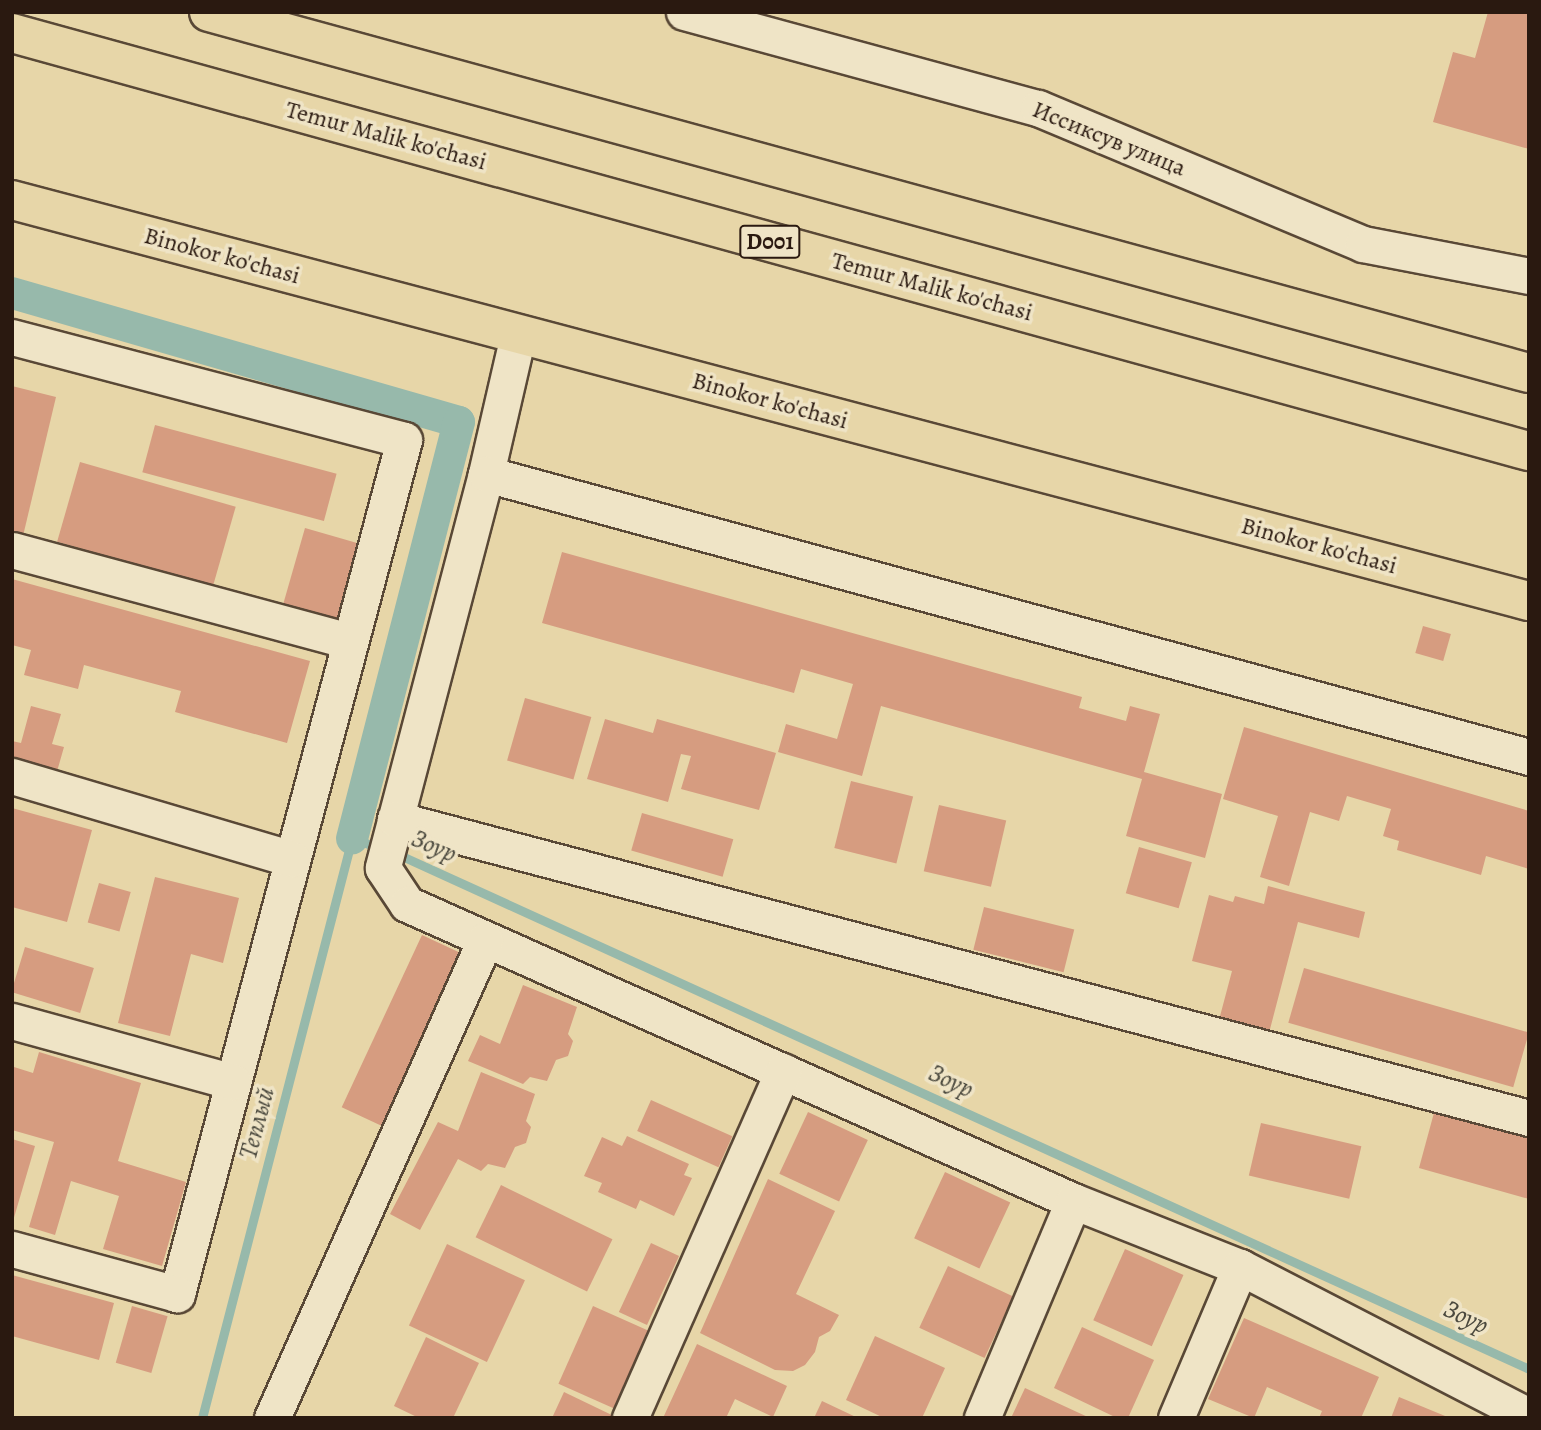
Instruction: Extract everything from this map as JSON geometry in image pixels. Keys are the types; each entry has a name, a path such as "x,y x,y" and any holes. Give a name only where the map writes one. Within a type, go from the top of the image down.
{"main road":[{"path":"209,12 1529,373"},
{"name":"Temur Malik ko'chasi","path":"12,33 1529,451"},
{"name":"Binokor ko'chasi","path":"12,200 1529,601"}],"street":[{"name":"Иссиксув улица","path":"684,12 1038,108 1363,244 1529,276"},
{"path":"518,335 486,474 383,867 407,904 1073,1201 1240,1268 1525,1416"},
{"path":"12,337 404,440 177,1294 12,1249"},
{"path":"486,474 1529,757"},
{"path":"12,550 350,641"},
{"path":"12,776 292,859"},
{"path":"395,819 1529,1118"},
{"path":"272,1418 485,940"},
{"path":"12,1021 233,1082"},
{"path":"630,1418 783,1071"},
{"path":"982,1418 1073,1201"},
{"path":"1176,1418 1240,1268"}],"building":[{"path":"1488,12 1529,12 1529,149 1433,122 1453,52 1475,58"},
{"path":"12,386 56,397 23,536 12,533"},
{"path":"155,425 337,474 324,521 142,472"},
{"path":"80,462 236,507 213,586 57,542"},
{"path":"305,528 367,546 346,622 283,604"},
{"path":"562,552 1082,697 1079,708 1126,721 1130,706 1160,714 1144,772 1222,794 1205,858 1126,836 1142,779 881,706 862,776 778,752 786,724 837,739 853,684 801,669 794,693 542,623"},
{"path":"12,579 310,661 287,743 175,712 181,691 84,665 78,689 24,675 31,650 12,645"},
{"path":"1423,626 1451,634 1443,661 1415,653"},
{"path":"525,698 591,717 573,780 507,760"},
{"path":"31,706 61,714 52,744 64,747 56,775 12,763 12,741 21,743"},
{"path":"605,719 653,733 657,719 776,753 759,810 681,789 691,756 681,754 668,802 587,779"},
{"path":"1244,727 1529,811 1529,869 1486,856 1481,875 1397,850 1399,841 1383,836 1391,809 1347,796 1339,821 1310,812 1289,886 1260,877 1278,816 1223,799"},
{"path":"851,781 913,796 896,863 834,848"},
{"path":"939,805 1006,821 991,887 924,871"},
{"path":"12,808 92,830 67,922 12,907"},
{"path":"642,813 733,839 723,877 631,850"},
{"path":"1139,847 1192,862 1179,908 1126,893"},
{"path":"155,877 239,898 223,963 191,954 170,1036 118,1023"},
{"path":"99,883 131,892 119,932 88,922"},
{"path":"1268,886 1365,912 1359,938 1298,922 1269,1033 1219,1020 1232,971 1192,961 1209,895 1233,902 1235,896 1264,904"},
{"path":"984,907 1074,929 1064,972 973,950"},
{"path":"422,935 463,954 382,1126 342,1107"},
{"path":"25,947 94,968 80,1013 12,992"},
{"path":"1304,968 1529,1032 1513,1087 1288,1023"},
{"path":"523,985 577,1007 568,1034 573,1041 568,1056 556,1060 547,1081 530,1077 523,1084 468,1061 480,1035 500,1044"},
{"path":"39,1052 141,1083 118,1161 186,1182 162,1266 103,1249 119,1196 71,1181 55,1235 29,1227 54,1142 12,1130 12,1073 14,1067 33,1073"},
{"path":"481,1072 535,1094 526,1121 531,1127 526,1143 515,1147 505,1168 488,1164 481,1171 458,1159 420,1230 390,1214 438,1122 458,1131"},
{"path":"651,1100 732,1136 718,1167 637,1131"},
{"path":"1435,1109 1529,1135 1529,1199 1419,1168"},
{"path":"808,1112 868,1140 839,1202 779,1174"},
{"path":"1261,1123 1361,1146 1349,1199 1249,1176"},
{"path":"627,1136 689,1164 684,1175 692,1178 674,1216 640,1200 636,1209 598,1192 602,1183 584,1176 602,1137 622,1146"},
{"path":"12,1139 35,1146 13,1221 12,1221"},
{"path":"945,1172 1010,1202 979,1269 914,1238"},
{"path":"768,1179 835,1211 796,1294 839,1315 830,1331 819,1337 815,1352 805,1365 793,1371 775,1370 700,1333"},
{"path":"501,1185 612,1239 587,1291 476,1237"},
{"path":"651,1243 679,1256 647,1325 619,1312"},
{"path":"447,1244 525,1280 487,1362 409,1326"},
{"path":"1125,1249 1183,1275 1152,1346 1093,1320"},
{"path":"948,1266 1013,1296 985,1358 919,1328"},
{"path":"12,1275 114,1303 99,1360 12,1336"},
{"path":"132,1306 168,1316 151,1373 116,1363"},
{"path":"593,1306 659,1335 624,1413 558,1384"},
{"path":"1244,1318 1379,1377 1361,1418 1319,1418 1322,1411 1267,1387 1254,1418 1208,1399"},
{"path":"1082,1327 1154,1360 1128,1418 1117,1418 1054,1388"},
{"path":"875,1336 945,1368 922,1418 884,1418 846,1400"},
{"path":"426,1337 479,1363 453,1418 419,1418 394,1406"},
{"path":"697,1344 787,1386 773,1417 735,1399 726,1418 663,1418"},
{"path":"1025,1388 1090,1418 1011,1418"},
{"path":"564,1392 618,1418 552,1418"},
{"path":"1399,1397 1450,1418 1391,1418"},
{"path":"822,1401 858,1418 814,1418"}],"waterway":[{"path":"12,293 459,422 352,838"},
{"name":"Теплый","path":"202,1418 352,838 380,848"},
{"name":"Зоур","path":"393,852 1529,1369"}]}
